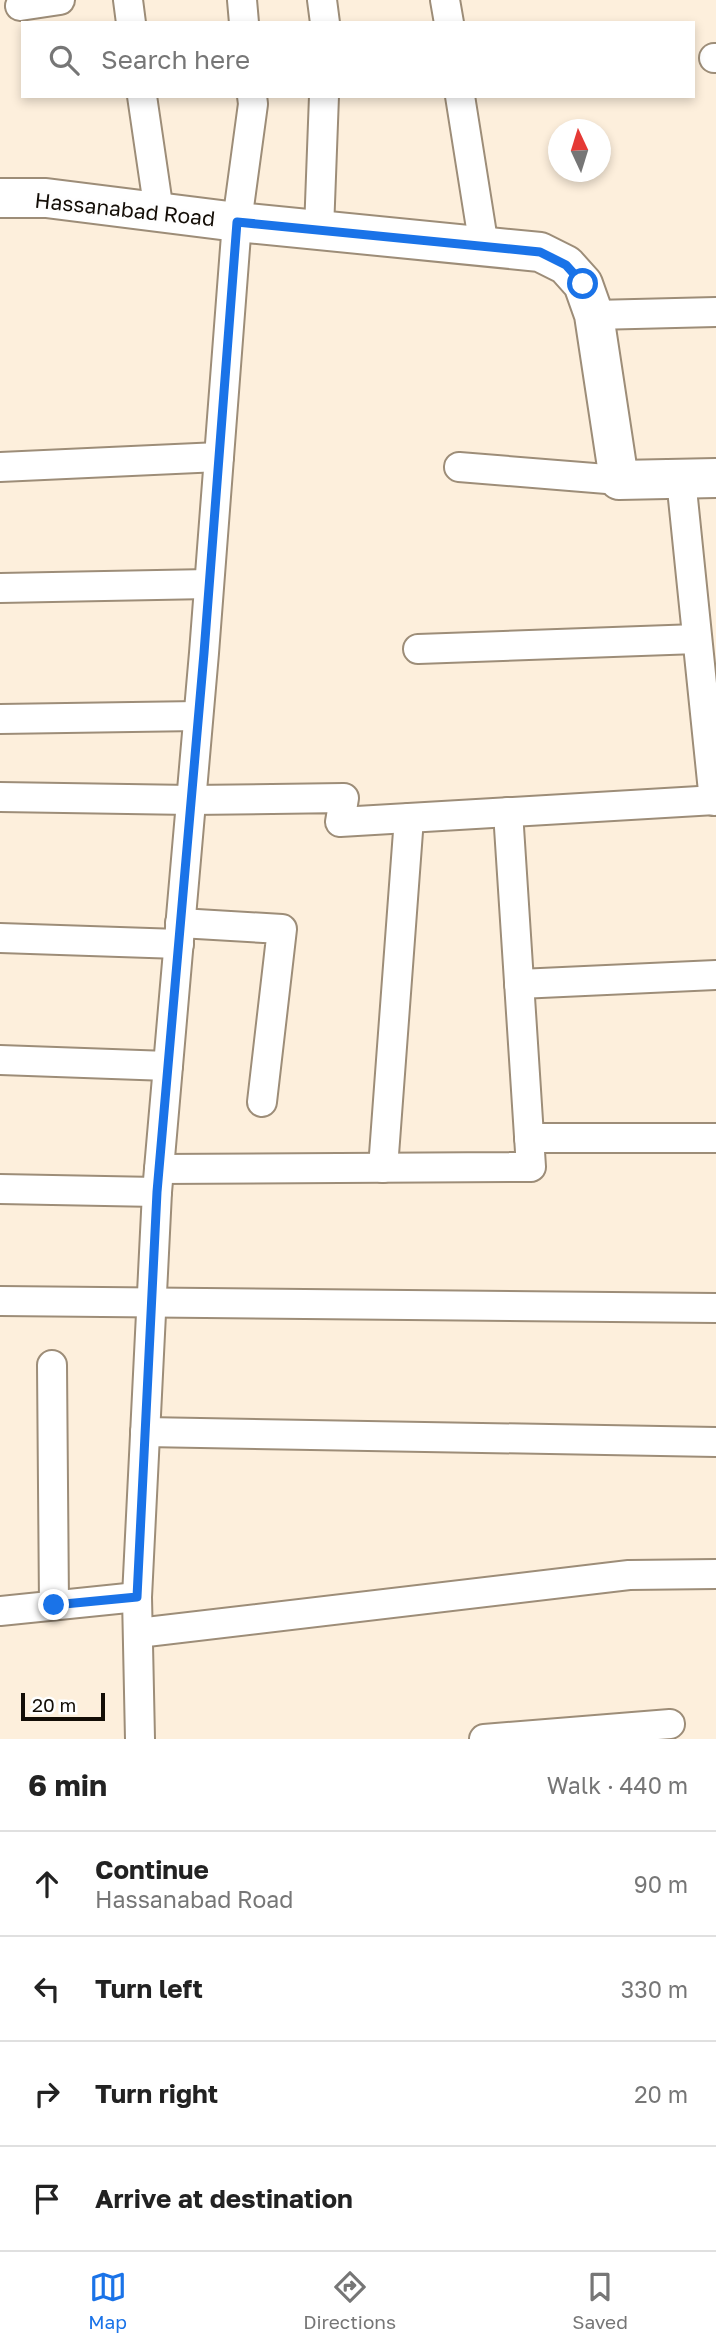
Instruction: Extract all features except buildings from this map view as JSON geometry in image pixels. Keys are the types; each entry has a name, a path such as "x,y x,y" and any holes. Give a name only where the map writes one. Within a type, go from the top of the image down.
{"street":[{"path":"20,6 60,0"},
{"path":"128,0 131,21"},
{"path":"242,0 244,21"},
{"path":"322,0 325,21"},
{"path":"445,0 449,21"},
{"path":"142,98 159,212"},
{"path":"139,1739 137,1597 158,1180 237,222 252,98"},
{"path":"319,230 324,98"},
{"path":"460,98 484,247"},
{"name":"Hassanabad Road","path":"0,198 46,198 237,222 540,252 566,265 583,284 594,315 619,480"},
{"path":"594,315 716,312"},
{"path":"0,467 219,457"},
{"path":"0,797 191,800 344,798 340,822 715,801 697,639 698,478 619,480 459,467"},
{"path":"0,589 209,583"},
{"path":"418,649 697,639"},
{"path":"0,719 198,716"},
{"path":"0,1189 383,1168 531,1167 508,812"},
{"path":"383,1168 409,818"},
{"path":"0,938 282,929 262,1102"},
{"path":"519,984 716,975"},
{"path":"0,1060 168,1066"},
{"path":"528,1138 716,1138"},
{"path":"0,1301 716,1308"},
{"path":"52,1365 54,1605"},
{"path":"145,1432 716,1442"},
{"path":"138,1633 629,1575 716,1574"},
{"path":"0,1611 137,1597"},
{"path":"484,1739 670,1724"}],"route":[{"path":"54,1605 137,1597 157,1192 204,653 237,222 540,252 566,265 583,284"}]}
